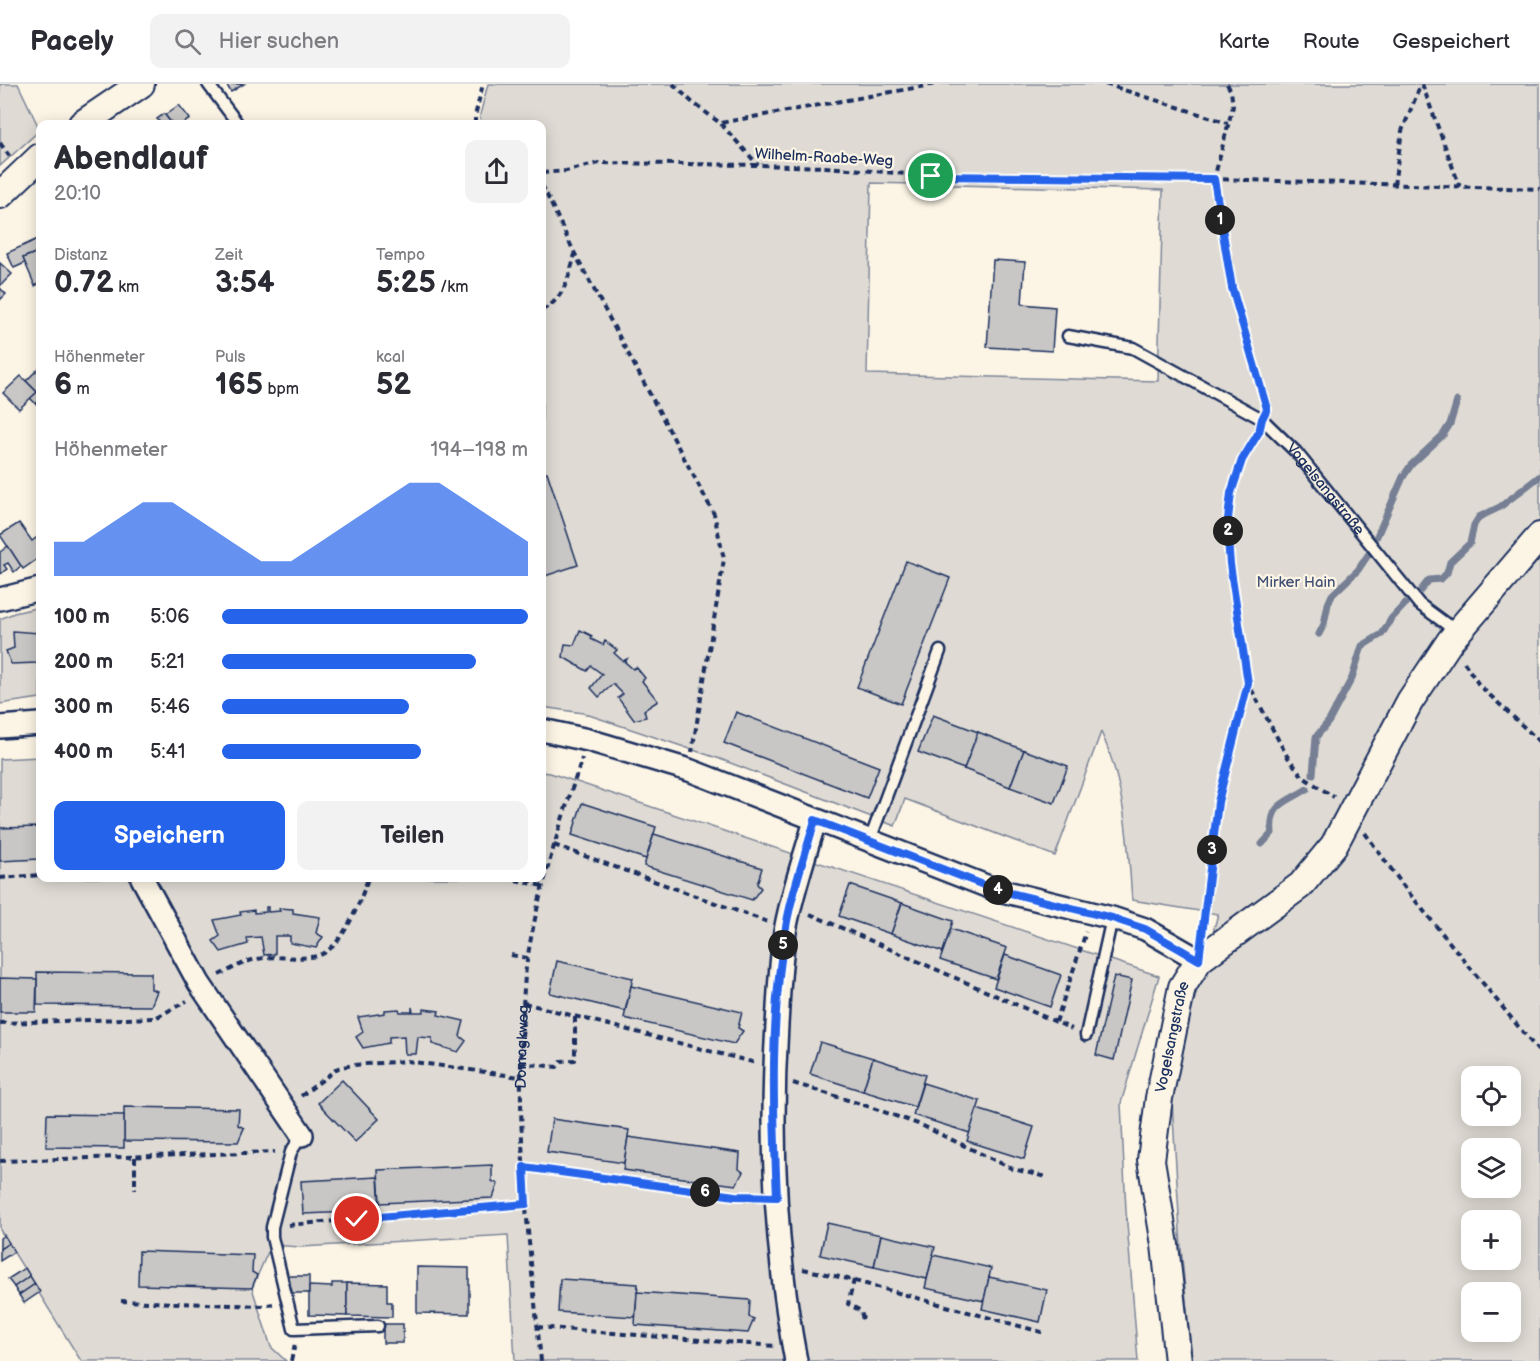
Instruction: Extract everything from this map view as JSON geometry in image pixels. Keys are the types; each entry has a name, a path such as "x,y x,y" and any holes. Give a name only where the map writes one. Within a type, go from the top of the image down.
{"street":[{"path":"88,120 141,84"},
{"path":"0,195 36,161"},
{"name":"Vogelsangstraße","path":"1178,1361 1165,1245 1151,1160 1159,1098 1182,987 1199,960 1301,885 1334,845 1410,701 1454,637 1540,536"},
{"path":"0,599 36,590"},
{"path":"0,727 36,724"},
{"path":"546,731 588,740 689,770 994,889 1145,929 1199,960"},
{"path":"794,1354 782,1265 777,1197 774,1074 785,928 815,820"},
{"path":"144,882 202,988 285,1108 297,1144"}],"lane":[{"path":"208,84 235,120"},
{"name":"Vogelsangstraße","path":"1068,336 1133,348 1262,419 1296,452 1419,604 1454,637"},
{"path":"870,840 940,651"},
{"path":"1086,1035 1102,916"},
{"path":"297,1144 272,1227 272,1237 294,1329 378,1326"}],"path":[{"path":"475,120 483,84"},
{"path":"673,84 720,123 759,165"},
{"path":"720,123 936,84"},
{"path":"1105,84 1228,123"},
{"path":"1227,84 1231,91 1233,106 1214,179 1232,288 1267,409 1259,432 1242,460 1231,493 1227,528 1230,564 1248,683 1287,756 1303,777 1354,809 1368,837 1405,888 1540,1053"},
{"path":"1394,185 1402,131 1422,84"},
{"path":"1422,84 1460,187"},
{"name":"Wilhelm-Raabe-Weg","path":"546,173 566,171 599,163 759,165 826,167 931,176 1214,179 1540,189"},
{"path":"546,193 575,254 714,514 724,559 689,770"},
{"path":"546,308 565,288 575,254"},
{"path":"1454,637 1479,685 1540,742"},
{"path":"1199,960 1218,802 1248,683"},
{"name":"Domagkweg","path":"546,875 588,740"},
{"path":"554,845 785,928"},
{"path":"0,878 36,874"},
{"path":"0,1023 155,1018 202,988 256,959 318,956 331,947 349,923 361,900 367,882"},
{"path":"524,882 543,886"},
{"name":"Domagkweg","path":"540,1361 526,1204 520,1077 527,958 544,882"},
{"path":"790,906 1086,1035"},
{"path":"1056,1022 1102,916"},
{"path":"511,955 527,958"},
{"path":"524,1003 774,1074 921,1125 1012,1169 1046,1177"},
{"path":"521,1064 557,1067 561,1061 575,1060 575,1016"},
{"path":"285,1108 338,1068 353,1065 407,1061 520,1077"},
{"path":"0,1161 135,1157 297,1144"},
{"path":"135,1157 135,1190"},
{"path":"524,1167 735,1196 777,1197"},
{"path":"272,1227 526,1204"},
{"path":"782,1265 854,1280 1045,1333"},
{"path":"854,1280 848,1304 861,1311 863,1320"},
{"path":"121,1301 261,1306 288,1300"},
{"path":"537,1327 794,1354"}],"green space":[{"path":"0,84 18,84 36,122 36,134 0,166"},
{"name":"Mirker Hain","path":"488,84 1540,84 1540,1361 1192,1361 1181,1248 1171,1085 1218,914 1132,900 1124,814 1115,772 1101,732 1055,856 905,799 895,826 720,759 583,713 546,708 546,120 481,120","holes":["871,183 1163,190 1158,381 867,374"]},
{"path":"36,608 36,699 0,704 0,619"},
{"path":"36,757 36,882 546,882 546,772 1159,976 1121,1103 1126,1211 1138,1361 515,1361 508,1235 301,1247 271,1245 252,1288 271,1347 286,1361 81,1361 0,1230 0,759"}],"building":[{"path":"226,84 244,84 231,92"},
{"path":"179,105 190,119 169,120 165,115"},
{"path":"164,114 169,120 158,120"},
{"path":"36,240 36,253 23,258 25,263 14,268 7,253"},
{"path":"36,253 35,286 23,258"},
{"path":"993,260 1025,262 1022,304 1055,307 1052,351 987,347"},
{"path":"0,263 12,274 0,286"},
{"path":"0,288 6,294 0,300"},
{"path":"36,371 36,391 26,381"},
{"path":"21,376 36,391 19,409 3,393"},
{"path":"36,393 36,404 30,398"},
{"path":"546,472 578,565 546,576"},
{"path":"19,523 32,541 36,538 36,560 23,569 0,535"},
{"path":"8,546 21,566 14,572 8,563 4,565 7,569 0,574 0,552"},
{"path":"906,561 950,578 901,704 857,687"},
{"path":"580,630 603,645 605,641 617,650 614,653 623,661 627,659 625,662 633,669 636,667 645,678 642,681 658,701 644,710 646,717 634,720 618,698 623,694 613,684 599,697 591,688 602,674 591,666 587,671 563,657 565,644 574,645"},
{"path":"13,631 36,633 36,663 11,664 6,651 14,648"},
{"path":"736,712 879,767 867,798 724,743"},
{"path":"933,715 978,732 964,769 918,752"},
{"path":"978,732 1024,750 1010,787 964,769"},
{"path":"1024,750 1068,766 1054,803 1010,787"},
{"path":"582,803 656,827 646,859 572,835"},
{"path":"36,827 36,859 0,861 0,828"},
{"path":"654,834 762,868 757,884 761,888 752,900 644,866"},
{"path":"850,885 902,903 891,934 839,916"},
{"path":"902,903 953,921 943,952 891,934"},
{"path":"266,907 268,907 268,912 280,911 279,908 293,909 293,913 320,917 316,933 323,937 316,948 290,943 290,936 275,936 275,954 264,955 261,937 247,938 248,944 221,952 213,941 220,936 214,920 241,915 240,912 254,910 254,913 266,912"},
{"path":"951,929 1007,948 996,979 940,960"},
{"path":"1005,955 1061,975 1050,1007 994,987"},
{"path":"557,961 633,978 625,1011 550,993"},
{"path":"37,972 151,973 151,989 157,991 151,1006 37,1005"},
{"path":"1114,976 1132,980 1114,1060 1096,1055"},
{"path":"0,978 37,979 36,1012 0,1012"},
{"path":"631,986 742,1012 738,1028 743,1031 734,1044 624,1018"},
{"path":"412,1007 413,1012 424,1012 424,1009 439,1011 438,1015 464,1021 460,1036 466,1041 458,1052 432,1044 432,1038 418,1037 416,1054 405,1054 404,1036 389,1037 389,1043 363,1048 356,1037 363,1032 358,1017 385,1013 385,1010 399,1009 400,1012 412,1012"},
{"path":"820,1042 873,1058 863,1091 810,1074"},
{"path":"873,1058 925,1075 915,1107 863,1091"},
{"path":"342,1080 379,1119 355,1142 318,1103"},
{"path":"923,1083 980,1101 970,1133 913,1115"},
{"path":"124,1107 239,1109 238,1125 244,1128 238,1142 124,1141"},
{"path":"977,1109 1034,1127 1024,1159 967,1141"},
{"path":"47,1114 124,1115 124,1148 46,1147"},
{"path":"552,1119 629,1130 624,1163 547,1152"},
{"path":"628,1137 740,1153 739,1169 743,1172 736,1185 623,1170"},
{"path":"492,1165 492,1181 498,1184 493,1198 380,1203 378,1170"},
{"path":"378,1177 380,1211 303,1214 301,1181"},
{"path":"827,1223 881,1235 874,1267 820,1255"},
{"path":"4,1235 9,1243 0,1249 0,1238"},
{"path":"881,1235 935,1247 927,1279 874,1267"},
{"path":"9,1243 14,1252 0,1261 0,1249"},
{"path":"139,1251 253,1255 252,1272 257,1275 252,1288 138,1285"},
{"path":"933,1255 991,1268 984,1301 925,1288"},
{"path":"417,1267 469,1268 469,1314 417,1313"},
{"path":"25,1268 30,1276 14,1287 8,1279"},
{"path":"30,1276 35,1284 19,1295 14,1287"},
{"path":"289,1276 309,1276 309,1293 291,1293"},
{"path":"989,1277 1047,1290 1040,1322 982,1309"},
{"path":"560,1279 638,1284 635,1317 558,1312"},
{"path":"332,1283 347,1283 347,1316 309,1315 309,1286 332,1287"},
{"path":"347,1283 387,1284 387,1302 392,1302 392,1317 347,1316"},
{"path":"35,1284 40,1292 24,1303 19,1295"},
{"path":"637,1292 750,1300 749,1317 754,1319 748,1333 635,1325"},
{"path":"383,1324 403,1324 403,1343 383,1343"}],"waterway":[{"path":"1377,536 1403,477 1411,465 1443,435 1450,424 1457,401"},
{"path":"1421,590 1429,580 1441,579 1447,573 1450,562 1470,543 1474,525 1479,517 1500,507 1540,476"},
{"path":"1319,634 1332,595 1358,570 1370,552"},
{"path":"1313,774 1316,737 1329,721 1352,678 1362,646 1382,634 1391,619 1405,604"},
{"path":"1262,844 1272,833 1273,815 1280,805 1307,789"}],"route":[{"path":"357,1219 526,1204 524,1167 735,1196 777,1197 773,1105 780,972 790,906 815,820 994,889 1112,918 1145,929 1199,960 1218,802 1248,683 1230,564 1227,528 1231,493 1242,460 1259,432 1267,409 1232,288 1214,179 931,176"}]}
